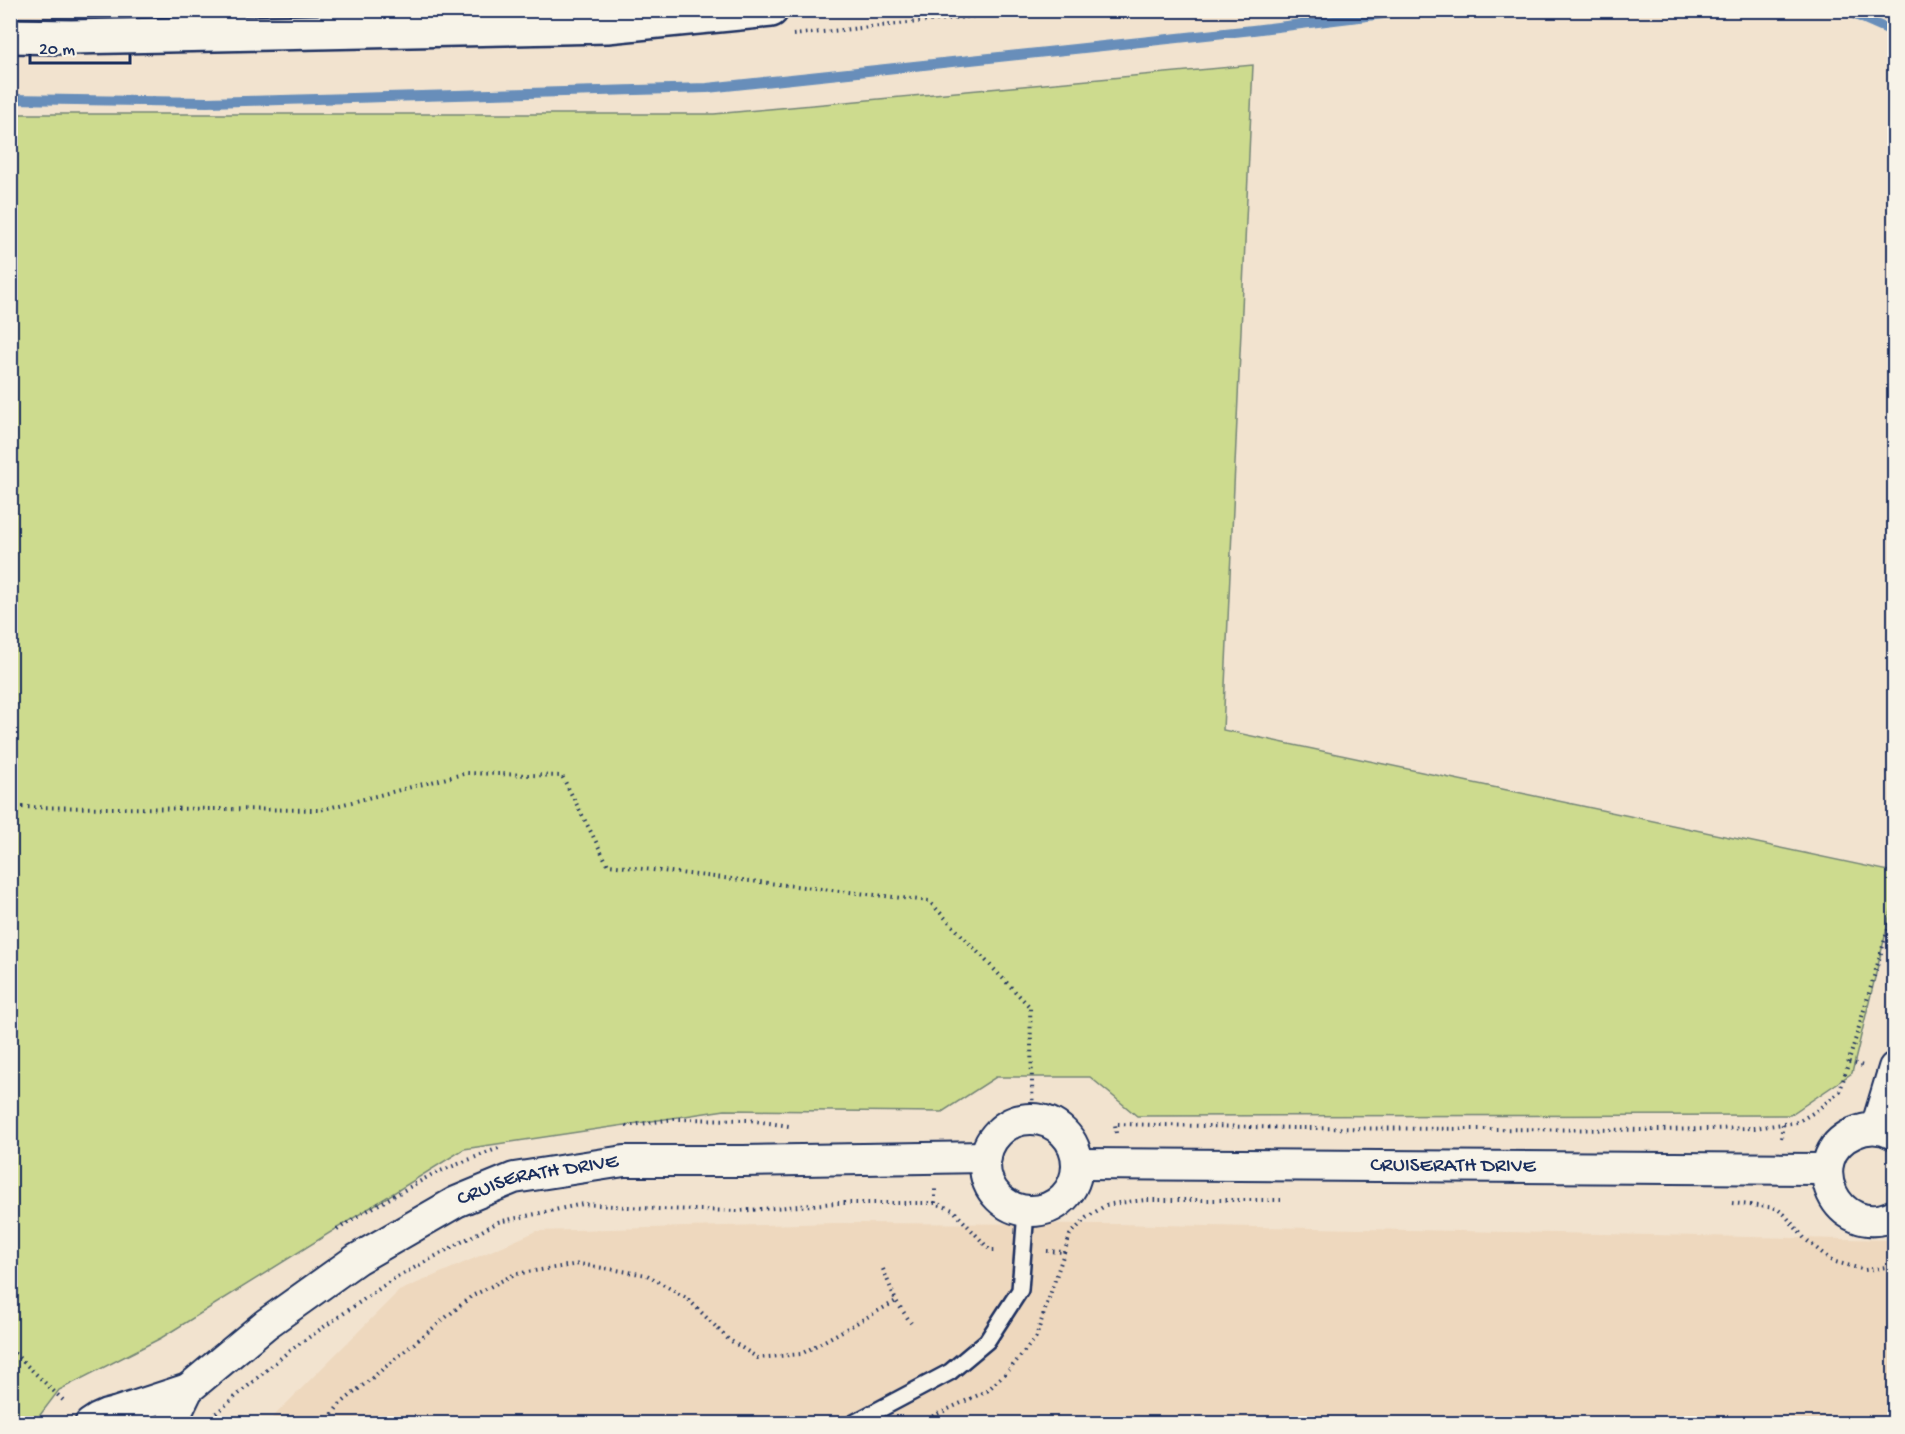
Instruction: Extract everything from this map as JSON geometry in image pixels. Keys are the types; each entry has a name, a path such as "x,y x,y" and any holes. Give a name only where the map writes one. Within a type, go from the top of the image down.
{"street":[{"path":"10,36 83,37 607,26 771,10"},
{"path":"1894,1068 1885,1131 1862,1130 1844,1140 1831,1156 1827,1169 1828,1184 1843,1210 1871,1221 1886,1219 1894,1215"},
{"path":"1033,1119 1047,1122 1069,1138 1078,1164 1075,1180 1068,1193 1056,1204 1042,1210 1026,1211 1012,1207 999,1198 990,1186 986,1172 986,1157 990,1145 998,1134 1008,1126 1033,1119"},
{"name":"CRUISERATH DRIVE","path":"181,1404 266,1324 357,1259 456,1202 514,1178 624,1161 986,1157"},
{"name":"CRUISERATH DRIVE","path":"1078,1164 1827,1169"},
{"path":"81,1416 100,1416 181,1404"},
{"path":"118,1412 129,1412 143,1417 149,1424"}],"lane":[{"path":"852,1424 950,1372 987,1341 1020,1290 1026,1211"}],"path":[{"path":"10,807 320,810 467,772 562,776 608,865 930,901 1030,1007 1033,1119"},
{"path":"1115,1124 1297,1128 1658,1130 1754,1128 1798,1122 1816,1111 1840,1091 1894,909"},
{"path":"916,1424 987,1391 1010,1369 1036,1337 1070,1235 1086,1218 1106,1205 1146,1200 1289,1200"},
{"path":"211,1424 214,1414 288,1351 392,1280 498,1222 583,1204 738,1211 836,1203 935,1203 953,1210 990,1250"},
{"path":"1726,1203 1776,1208 1805,1239 1832,1261 1865,1270 1894,1266"},
{"path":"325,1424 339,1405 471,1296 515,1274 579,1264 647,1275 688,1299 728,1339 758,1358 801,1354 896,1301"},
{"path":"883,1269 896,1301 911,1323"},
{"path":"10,1349 81,1416"}],"shaded area":[{"path":"835,1223 1114,1224 1894,1240 1894,1423 266,1424 399,1291 537,1231"}],"green space":[{"path":"1253,65 1223,730 1894,872 1894,899 1852,1073 1790,1115 1137,1116 1090,1077 996,1077 942,1112 725,1110 464,1149 161,1338 59,1390 34,1423 11,1423 11,114 714,114"}],"waterway":[{"path":"10,99 207,102 707,88 1253,30 1416,10"},
{"path":"1844,10 1894,32"}]}
